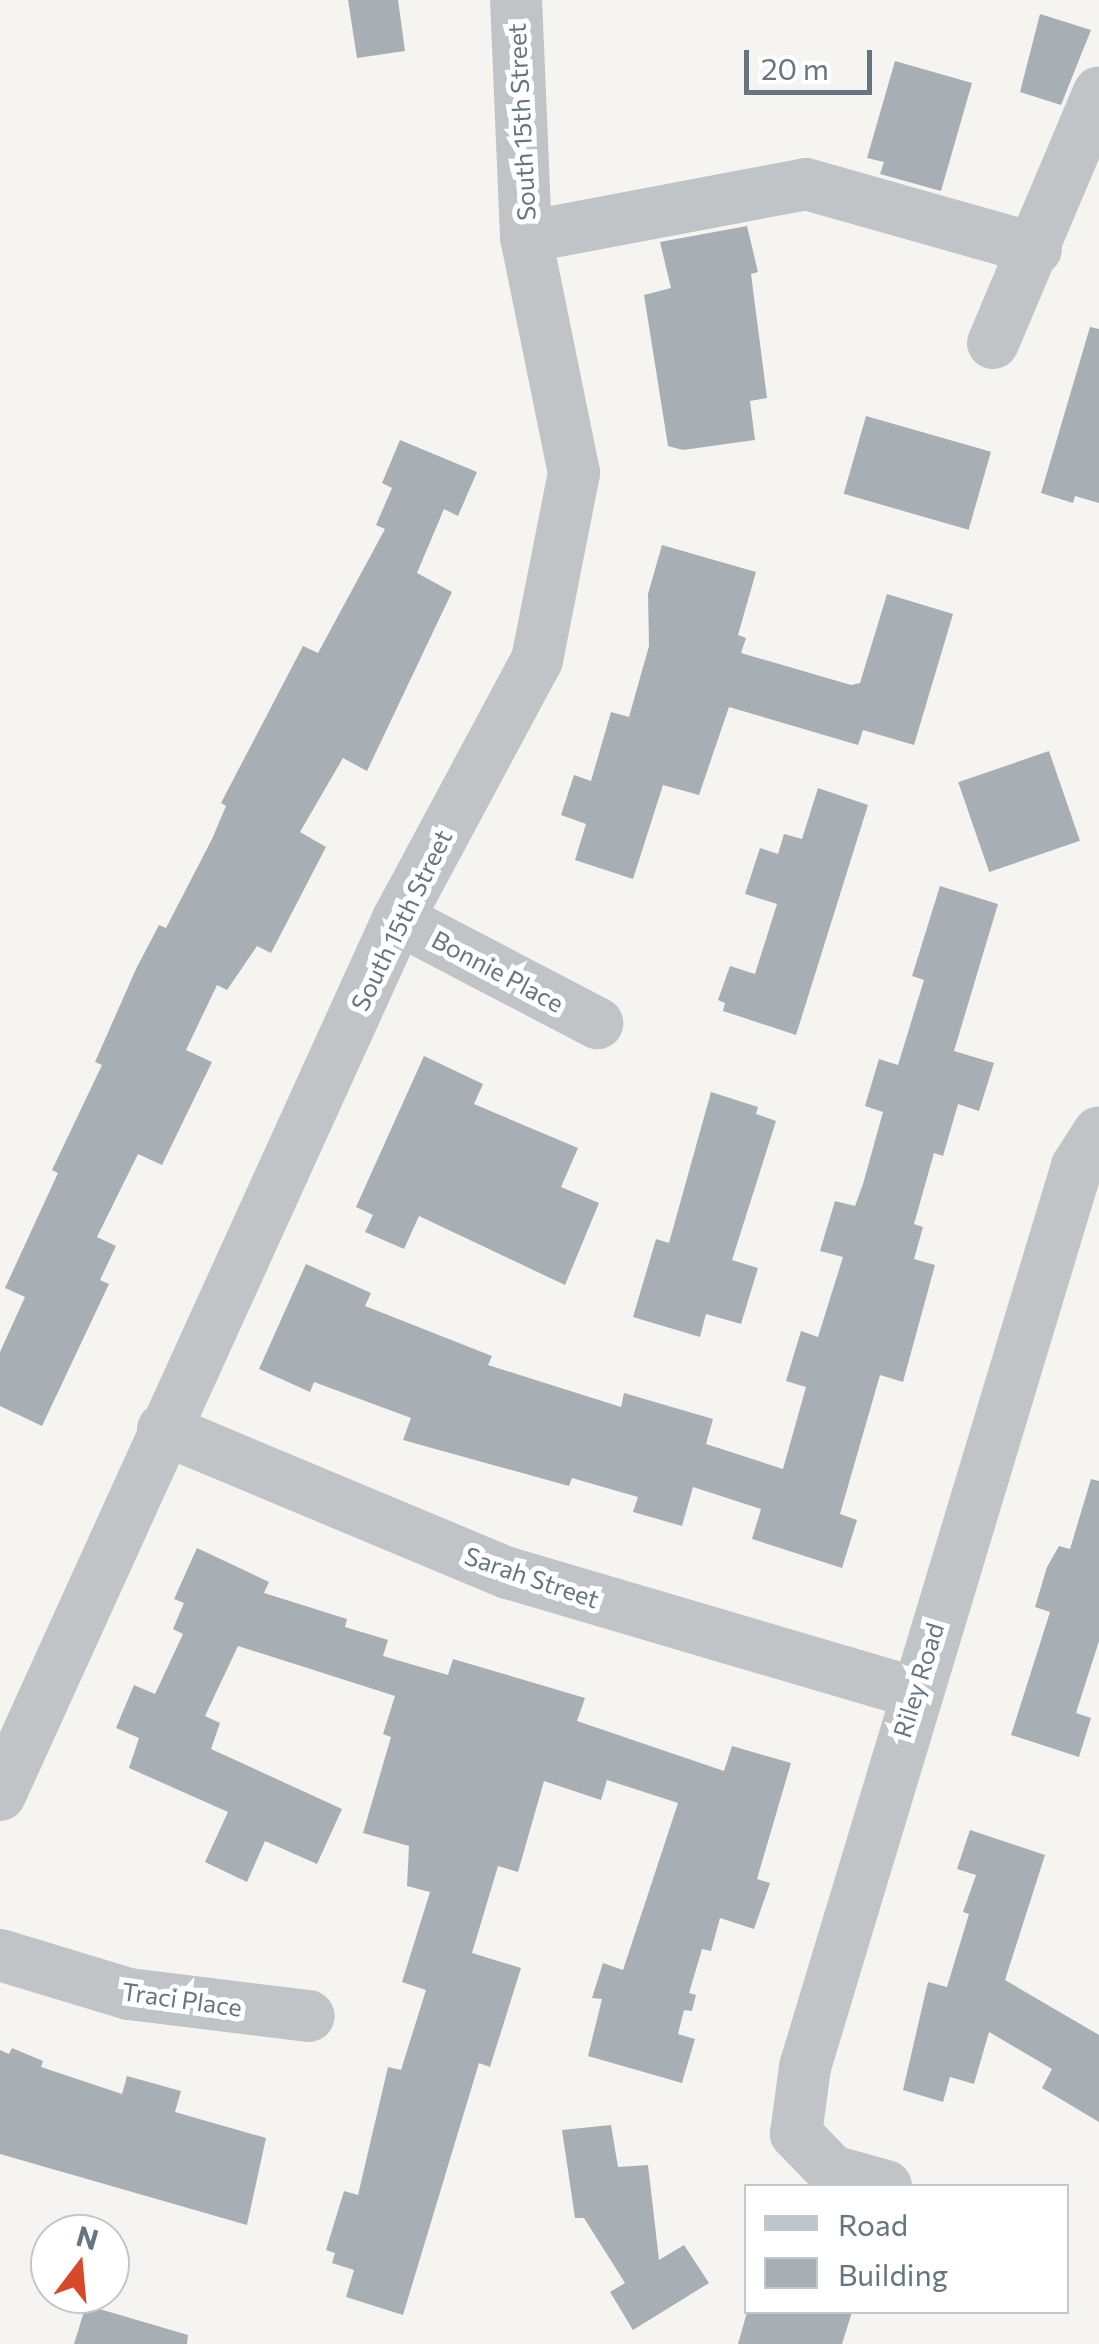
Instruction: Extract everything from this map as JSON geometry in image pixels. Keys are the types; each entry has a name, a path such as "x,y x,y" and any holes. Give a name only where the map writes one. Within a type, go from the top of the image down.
{"street":[{"name":"South 15th Street","path":"0,1795 398,919 536,660 574,473 526,237 516,0"},
{"path":"993,343 1036,250 1099,92"},
{"path":"526,237 806,184 1036,250"},
{"name":"Bonnie Place","path":"398,919 597,1023"},
{"name":"Riley Road","path":"879,2184 832,2171 796,2134 805,2067 913,1692 1076,1166 1099,1132"},
{"name":"Sarah Street","path":"163,1429 508,1573 913,1692"},
{"name":"Traci Place","path":"0,1955 129,1994 309,2016"}],"building":[{"path":"348,0 398,0 405,51 357,58"},
{"path":"1040,14 1091,30 1061,105 1020,92"},
{"path":"895,61 972,83 941,191 880,174 884,162 867,158"},
{"path":"747,226 758,272 751,274 767,398 750,401 755,440 683,450 668,446 644,295 671,288 660,242"},
{"path":"1090,327 1099,329 1099,503 1075,496 1073,503 1041,493"},
{"path":"866,416 991,452 969,530 844,494"},
{"path":"400,440 477,472 458,516 444,509 417,573 452,592 367,771 343,758 300,832 326,847 271,953 257,946 227,990 217,985 186,1050 212,1062 162,1165 138,1154 97,1237 116,1246 100,1280 109,1284 42,1426 0,1406 0,1352 25,1297 5,1288 58,1173 52,1170 102,1065 95,1062 136,969 159,925 166,928 212,839 226,806 221,803 303,646 318,653 385,529 376,525 392,488 382,483"},
{"path":"662,545 756,572 738,635 746,638 741,653 851,685 860,683 887,594 953,614 914,745 863,730 858,745 729,707 699,795 663,785 633,879 575,860 586,824 561,815 574,775 591,781 611,712 629,717 649,646 648,594"},
{"path":"1049,751 1080,841 989,872 958,782"},
{"path":"818,788 868,805 796,1035 723,1011 725,1003 718,1000 730,966 755,974 777,904 745,894 760,848 778,854 784,834 802,839"},
{"path":"940,886 998,904 954,1051 994,1063 979,1111 958,1104 943,1156 934,1153 914,1224 923,1227 914,1259 935,1265 903,1382 880,1375 840,1514 857,1520 842,1568 752,1539 761,1509 693,1487 682,1526 633,1512 638,1497 572,1478 569,1486 403,1440 411,1418 314,1382 310,1392 259,1369 306,1264 371,1293 365,1306 492,1356 488,1365 621,1407 624,1393 713,1419 706,1444 783,1469 806,1387 786,1381 801,1331 818,1337 843,1257 820,1251 835,1201 855,1206 863,1184 883,1112 865,1106 879,1059 898,1065 924,980 912,976"},
{"path":"424,1056 483,1084 474,1104 578,1148 561,1187 599,1203 565,1285 419,1216 404,1249 365,1232 373,1215 356,1207"},
{"path":"711,1092 758,1107 756,1114 776,1121 732,1260 758,1268 741,1324 706,1314 700,1337 633,1317 656,1239 669,1243"},
{"path":"1091,1479 1099,1481 1099,1641 1076,1713 1091,1718 1079,1757 1011,1735 1050,1612 1035,1607 1047,1567 1059,1546 1070,1549"},
{"path":"197,1548 269,1582 264,1593 347,1619 345,1627 388,1640 383,1656 448,1675 453,1659 585,1698 577,1721 724,1771 732,1746 791,1763 757,1879 770,1883 754,1929 720,1918 711,1951 702,1949 689,1993 696,1995 692,2011 684,2010 678,2034 695,2039 682,2083 588,2056 602,1999 592,1998 603,1963 623,1970 678,1803 607,1780 601,1800 544,1781 518,1872 498,1866 472,1953 521,1968 490,2067 479,2063 403,2315 346,2297 354,2270 332,2263 335,2253 326,2250 344,2191 358,2195 388,2067 401,2070 426,1990 402,1982 430,1892 407,1886 409,1846 363,1833 391,1737 383,1734 395,1696 238,1646 205,1716 220,1723 211,1749 342,1809 317,1864 265,1841 247,1882 205,1862 228,1812 129,1768 139,1738 116,1728 134,1685 155,1694 183,1634 173,1629 184,1603 174,1599"},
{"path":"970,1830 1045,1855 1005,1980 1099,2035 1099,2122 1042,2088 1052,2069 989,2032 974,2084 950,2077 943,2102 903,2090 928,1982 947,1987 969,1914 963,1912 976,1875 957,1869"},
{"path":"12,2048 43,2061 41,2067 122,2094 127,2076 181,2091 175,2112 266,2138 247,2225 0,2154 0,2050 9,2054"},
{"path":"611,2125 618,2167 648,2165 659,2260 684,2245 709,2283 633,2330 610,2292 625,2283 584,2218 575,2218 562,2130"},
{"path":"83,2314 117,2314 188,2335 187,2344 74,2344"},
{"path":"746,2314 851,2314 842,2344 738,2344"}]}
